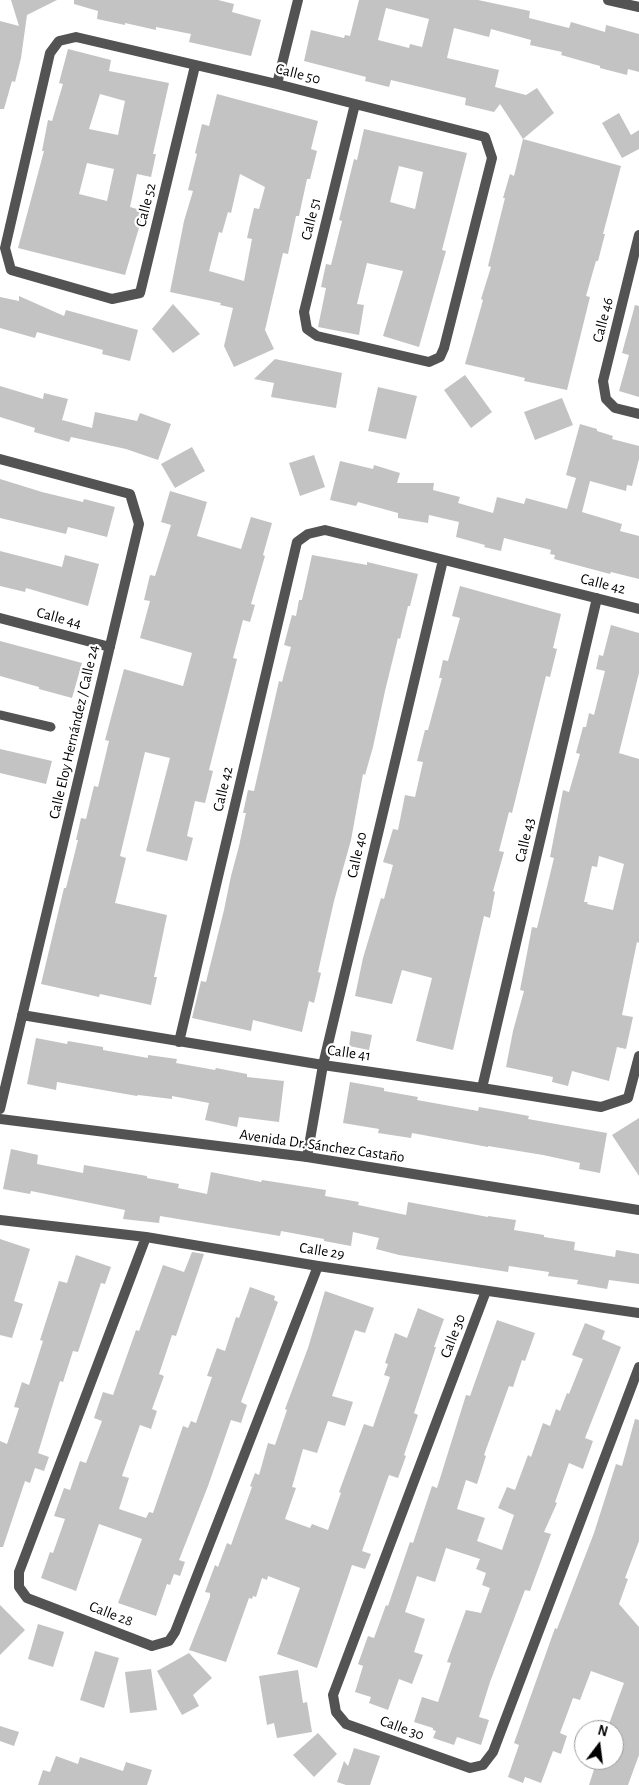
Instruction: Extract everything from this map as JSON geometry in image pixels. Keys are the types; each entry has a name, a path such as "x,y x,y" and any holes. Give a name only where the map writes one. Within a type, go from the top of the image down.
{"street":[{"path":"277,84 298,0"},
{"path":"608,0 639,7"},
{"name":"Calle 50","path":"81,290 12,270 5,248 50,53 59,41 76,37 277,84 485,137 492,158 444,348 440,357 428,362 317,336"},
{"name":"Calle 52","path":"81,290 112,299 140,293 195,66"},
{"name":"Calle 51","path":"317,336 307,329 304,312 355,104"},
{"name":"Calle 46","path":"639,235 603,381 606,400 615,408 639,414"},
{"name":"Calle Eloy Hernández / Calle 24","path":"0,459 130,494 140,524 0,1109"},
{"name":"Calle 42","path":"179,1042 297,542 308,534 326,530 639,609"},
{"name":"Calle 40","path":"307,1157 322,1065 443,560"},
{"name":"Calle 43","path":"482,1088 596,598"},
{"name":"Calle 44","path":"0,618 110,647"},
{"name":"Calle 41","path":"22,1015 322,1065 601,1107 628,1098 639,1056"},
{"name":"Avenida Dr. Sánchez Castaño","path":"0,1119 307,1157 639,1210"},
{"name":"Calle 29","path":"0,1220 146,1237 318,1266 639,1313"},
{"name":"Calle 28","path":"146,1237 18,1572 19,1587 27,1598 152,1646 169,1641 175,1632 318,1266"},
{"name":"Calle 30","path":"486,1291 333,1695 336,1712 346,1724 470,1768 483,1765 493,1752 639,1367"}],"lane":[{"path":"0,714 51,727"}],"building":[{"path":"11,0 57,0 27,15 21,58 15,82 12,81 4,109 0,109 0,21 19,26"},
{"path":"74,0 218,0 234,4 232,12 261,20 251,56 189,42 191,34 156,27 156,30 97,19 98,11 74,4"},
{"path":"359,0 478,0 530,11 529,18 569,28 571,22 605,32 606,25 639,34 639,72 628,69 627,75 600,68 600,66 561,55 562,52 530,45 531,40 491,29 489,37 454,28 447,58 499,70 495,87 526,95 537,88 554,113 523,139 500,104 494,112 465,105 466,98 391,80 389,87 365,81 366,77 304,61 311,30 344,38 345,35 350,36","holes":["386,8 429,19 422,47 410,44 409,48 378,40"]},
{"path":"68,49 111,60 109,71 169,83 153,154 156,154 151,177 137,174 130,207 144,211 125,275 18,248 44,151 42,151 48,120 52,121 63,84 59,83","holes":["100,94 125,101 118,135 89,129","87,163 114,169 107,201 79,194"]},
{"path":"217,94 318,121 311,149 317,151 310,179 307,179 299,216 296,216 288,254 283,253 265,330 274,349 234,367 224,346 233,308 220,305 221,303 170,292 184,221 193,191 188,190 197,154 195,153 202,124 209,126","holes":["240,174 265,187 259,209 254,208 247,238 252,239 244,281 209,271 219,232 222,233 228,212 231,213"]},
{"path":"619,113 631,135 639,130 639,149 622,158 602,123"},
{"path":"364,129 467,153 442,250 446,251 419,347 383,336 403,271 367,263 357,304 364,305 359,335 318,327 326,288 321,287 326,264 331,265 342,221 339,220 354,159 357,160","holes":["399,166 423,172 415,209 390,202"]},
{"path":"523,139 621,166 598,261 596,261 586,296 590,297 567,390 524,381 525,378 465,364 491,267 488,266 505,198 503,198 510,174 514,176"},
{"path":"19,296 64,316 66,310 138,330 130,361 102,354 103,350 37,332 35,338 0,328 0,297 19,301"},
{"path":"173,304 200,334 173,353 152,329"},
{"path":"635,305 639,306 639,397 619,391 629,355 622,353"},
{"path":"275,359 342,373 336,408 271,397 274,383 254,379"},
{"path":"465,375 492,412 471,428 444,390"},
{"path":"0,386 43,399 44,393 68,399 62,420 92,428 95,412 137,421 140,413 171,424 158,460 126,449 71,437 69,442 34,432 35,428 0,417"},
{"path":"378,387 417,396 406,439 368,431"},
{"path":"562,398 573,425 535,440 524,412"},
{"path":"580,424 613,436 612,439 639,446 639,459 632,486 627,485 626,491 590,481 582,512 622,524 620,531 639,536 639,579 611,572 610,574 554,559 555,555 550,554 551,550 504,538 501,551 484,547 485,545 456,537 459,522 429,515 428,523 398,518 398,513 358,502 356,506 330,500 340,461 373,469 374,465 400,473 397,483 434,483 433,490 460,497 458,503 493,513 497,497 524,504 526,498 567,509 576,478 566,475"},
{"path":"192,447 205,471 175,488 161,464"},
{"path":"314,455 325,487 300,496 289,463"},
{"path":"0,479 83,502 84,499 115,507 107,537 68,527 66,534 0,518"},
{"path":"170,491 207,502 197,536 241,549 251,517 272,523 263,555 265,556 251,604 255,605 250,622 243,620 233,658 237,659 209,770 213,771 205,803 195,801 187,836 193,838 187,861 146,851 170,758 145,752 120,856 126,858 115,903 167,915 154,977 157,977 151,1005 100,994 99,997 41,984 64,888 66,888 78,840 76,840 81,818 86,819 94,786 98,787 109,741 105,740 124,669 183,686 192,653 140,638 150,601 144,600 150,575 155,576 171,525 161,522"},
{"path":"0,551 62,567 65,555 99,564 88,606 26,588 25,592 0,586"},
{"path":"312,555 367,565 367,562 418,574 400,639 398,638 373,747 365,775 363,774 351,840 334,901 318,972 321,973 314,1003 309,1001 302,1032 253,1020 251,1031 192,1018 201,981 206,982 224,910 246,813 243,813 248,790 254,791 279,681 282,682 291,647 284,645 292,615 296,616 299,600 302,600"},
{"path":"460,586 561,614 553,648 557,649 550,677 546,676 512,813 509,812 499,851 504,852 493,891 495,892 490,918 484,916 453,1050 416,1041 432,978 402,970 392,1004 355,996 363,958 381,898 384,899 393,865 383,862 393,829 398,830 405,795 415,797 423,762 417,761 425,730 428,730 442,678 439,678 443,660 448,661 460,618 452,616"},
{"path":"611,625 639,633 639,673 619,753 639,759 639,943 637,942 622,1015 633,1017 626,1049 617,1047 609,1081 572,1071 568,1086 552,1082 553,1077 506,1067 524,991 520,990 532,927 537,928 554,858 550,857 563,790 569,792 580,754 576,753 583,727 586,727 589,713 594,715 605,671 596,669 599,655 603,656","holes":["599,856 624,864 613,910 584,902 592,866 597,867"]},
{"path":"0,641 82,663 72,698 0,676"},
{"path":"0,749 52,761 46,784 0,773"},
{"path":"351,1031 372,1035 369,1050 349,1046"},
{"path":"36,1038 67,1044 68,1041 103,1047 103,1050 148,1058 148,1055 177,1059 176,1063 247,1074 247,1077 284,1081 279,1122 239,1117 237,1127 205,1120 209,1103 172,1096 172,1099 137,1096 57,1082 56,1090 27,1084"},
{"path":"350,1082 418,1097 417,1100 478,1111 479,1107 529,1116 528,1119 607,1133 600,1173 579,1169 580,1163 543,1155 412,1133 411,1138 378,1133 379,1129 343,1123"},
{"path":"639,1118 639,1176 612,1135"},
{"path":"11,1149 38,1155 37,1164 83,1173 84,1165 147,1176 147,1178 179,1184 178,1188 207,1194 211,1172 261,1182 262,1180 326,1190 325,1196 359,1202 358,1205 406,1215 408,1202 488,1217 516,1220 514,1230 575,1242 574,1250 615,1257 616,1250 639,1254 639,1284 609,1280 607,1289 577,1284 578,1280 548,1276 549,1272 509,1266 508,1272 399,1255 376,1249 379,1238 353,1232 351,1246 281,1231 280,1236 160,1216 159,1223 123,1219 125,1210 31,1191 30,1194 3,1189"},
{"path":"0,1239 30,1249 14,1301 23,1304 12,1338 0,1335"},
{"path":"192,1252 204,1254 176,1336 172,1335 159,1374 164,1376 152,1409 157,1411 151,1429 140,1425 122,1476 129,1478 119,1509 146,1518 149,1512 153,1513 183,1426 188,1428 191,1421 196,1423 212,1377 207,1376 217,1348 225,1351 236,1317 239,1318 250,1287 275,1296 274,1300 278,1302 241,1402 247,1405 241,1423 231,1420 179,1560 185,1562 180,1576 174,1574 170,1585 167,1584 156,1616 118,1603 142,1539 99,1524 76,1591 41,1578 50,1552 53,1553 65,1519 54,1516 64,1488 70,1490 80,1461 86,1463 102,1421 94,1418 103,1392 113,1395 136,1330 139,1331 163,1265 184,1272"},
{"path":"76,1255 111,1267 105,1284 101,1283 78,1352 73,1351 63,1382 60,1381 38,1453 49,1457 44,1471 35,1468 30,1483 25,1481 3,1547 0,1547 0,1441 7,1444 19,1408 14,1407 22,1382 29,1385 43,1341 40,1340 59,1281 67,1283"},
{"path":"325,1291 374,1308 365,1333 355,1330 332,1396 353,1402 345,1426 328,1421 317,1453 303,1449 292,1487 296,1488 285,1519 310,1528 312,1524 328,1530 341,1493 339,1492 364,1424 373,1427 390,1377 384,1375 388,1364 385,1363 395,1333 407,1338 418,1308 444,1319 414,1413 418,1415 404,1455 406,1456 398,1478 389,1475 362,1551 371,1554 365,1569 352,1565 317,1668 277,1654 300,1588 268,1576 267,1580 262,1578 256,1597 249,1598 226,1662 189,1650 210,1597 210,1593 205,1592 215,1565 218,1567 227,1543 231,1545 252,1487 250,1486 255,1473 259,1475 268,1443 275,1445 287,1410 285,1409 308,1348"},
{"path":"497,1320 535,1333 525,1361 522,1360 513,1387 509,1386 484,1455 486,1456 477,1484 466,1480 457,1509 485,1518 477,1541 502,1550 514,1515 498,1508 507,1487 515,1490 528,1455 531,1457 543,1423 550,1426 556,1409 560,1411 567,1393 569,1394 583,1359 572,1355 585,1323 605,1331 602,1339 621,1347 585,1438 593,1441 583,1469 569,1463 555,1502 557,1503 544,1532 551,1534 530,1591 525,1590 490,1682 479,1717 489,1720 481,1745 457,1737 454,1745 433,1738 436,1731 433,1728 414,1722 422,1697 438,1702 451,1663 447,1662 466,1610 481,1613 490,1588 482,1585 486,1573 476,1569 480,1559 446,1548 435,1582 417,1576 405,1612 425,1619 414,1652 423,1655 412,1684 399,1679 388,1710 369,1703 371,1697 355,1692 363,1666 358,1664 368,1636 374,1638 386,1605 388,1606 410,1542 413,1543 432,1486 437,1488 466,1395 470,1396"},
{"path":"635,1419 639,1420 639,1541 625,1578 628,1579 619,1604 639,1627 639,1755 628,1785 589,1785 594,1770 624,1770 624,1720 610,1720 624,1683 591,1671 580,1700 573,1698 560,1733 567,1736 561,1754 553,1751 541,1783 525,1777 523,1783 508,1777 519,1745 514,1743 555,1628 557,1629 594,1533 616,1464 622,1466"},
{"path":"0,1605 25,1630 0,1655"},
{"path":"38,1624 64,1632 53,1667 28,1659"},
{"path":"95,1651 119,1658 104,1708 80,1700"},
{"path":"189,1653 212,1678 193,1695 199,1706 182,1715 157,1671"},
{"path":"151,1669 157,1710 130,1713 125,1672"},
{"path":"298,1670 303,1703 307,1702 312,1732 277,1738 274,1723 267,1725 259,1676"},
{"path":"0,1726 19,1732 14,1746 0,1741"},
{"path":"318,1733 337,1754 314,1777 293,1755"},
{"path":"354,1748 380,1756 370,1785 346,1785 337,1782 344,1761 348,1766"},
{"path":"56,1756 78,1764 80,1757 123,1771 126,1762 152,1770 147,1785 38,1785 43,1770 50,1772"}]}
